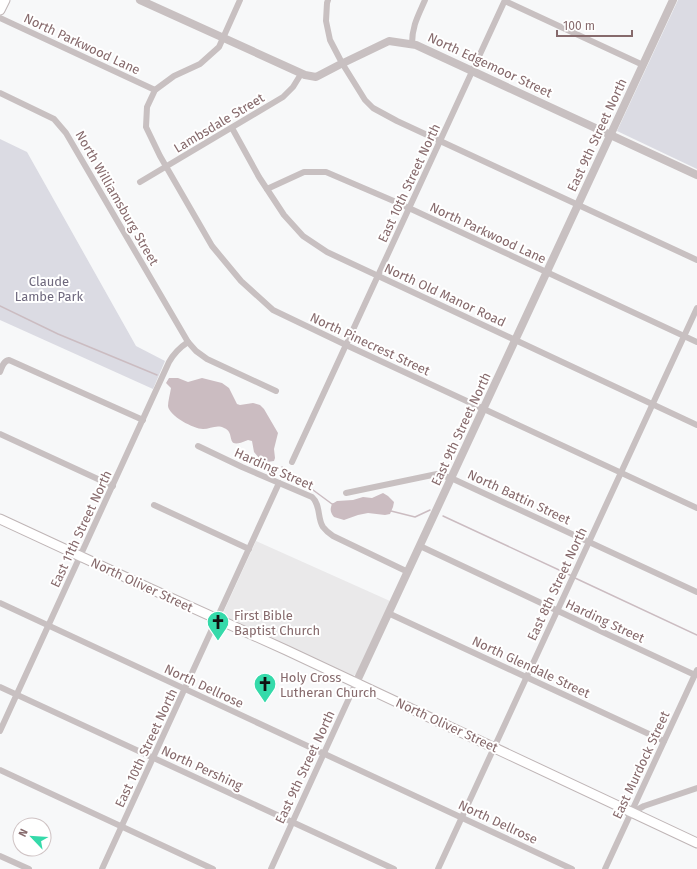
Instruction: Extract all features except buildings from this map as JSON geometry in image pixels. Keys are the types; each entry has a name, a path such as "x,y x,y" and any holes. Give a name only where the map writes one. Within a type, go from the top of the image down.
{"main road":[{"path":"0,10 4,0"},
{"name":"North Oliver Street","path":"0,519 494,747 697,843"}],"street":[{"path":"155,90 174,76 200,64 219,47 240,0"},
{"path":"328,0 326,21 330,40 342,63 365,100 373,108 397,121 697,260"},
{"path":"412,44 414,23 425,0"},
{"path":"505,0 643,65"},
{"name":"East 10th Street North","path":"292,462 505,0"},
{"name":"East 9th Street North","path":"271,869 388,613 673,0"},
{"name":"North Edgemoor Street","path":"144,1 305,76 316,77 389,41 416,44 697,174"},
{"name":"North Parkwood Lane","path":"0,18 155,90"},
{"name":"Lambsdale Street","path":"140,182 283,97 293,87 301,74"},
{"name":"North Pinecrest Street","path":"155,90 147,107 146,127 160,156 212,246 241,281 273,310 697,508"},
{"name":"North Williamsburg Street","path":"0,93 54,119 66,133 188,342 196,351 207,359 276,391"},
{"name":"North Old Manor Road","path":"232,128 267,189 284,215 303,236 326,252 697,425"},
{"name":"North Parkwood Lane","path":"267,189 304,172 326,172 409,208 697,342"},
{"name":"East 8th Street North","path":"438,869 697,308"},
{"name":"East 11th Street North","path":"0,731 173,354 178,348 188,342"},
{"path":"0,372 4,363 9,360 143,420"},
{"path":"0,434 113,486"},
{"name":"Harding Street","path":"198,446 242,467 312,497 316,500 319,508 320,519 324,528 333,536 408,572"},
{"name":"North Battin Street","path":"346,493 437,474 451,478 697,592"},
{"name":"East 10th Street North","path":"102,869 279,483"},
{"path":"154,505 249,549"},
{"name":"Harding Street","path":"420,546 557,610 696,672"},
{"name":"North Dellrose","path":"0,603 572,869"},
{"name":"North Glendale Street","path":"388,613 664,741"},
{"name":"East Murdock Street","path":"605,869 696,672"},
{"name":"North Pershing","path":"0,687 394,869"},
{"path":"0,770 213,869"},
{"path":"631,813 644,806 697,788"},
{"path":"0,856 29,869"}],"shaded area":[{"path":"169,378 178,378 188,382 202,378 222,383 229,388 237,404 253,403 260,405 264,409 278,433 274,449 274,461 267,462 259,458 254,452 252,441 248,440 240,443 233,442 228,430 224,428 219,426 203,429 188,424 177,418 169,410 168,406 171,388 166,383"},
{"path":"383,493 394,502 390,514 385,515 368,513 344,520 334,517 331,512 332,504 337,501 353,500 363,497 372,498"},
{"path":"256,541 390,601 357,674 352,676 223,616"}],"green space":[{"path":"678,0 697,0 697,169 617,131"},
{"name":"Claude Lambe Park","path":"0,139 27,152 136,346 165,361 153,389 0,320"}],"waterway":[{"path":"0,306 58,334 157,375"},
{"path":"282,467 334,504"},
{"path":"391,511 415,517 430,510"},
{"path":"443,516 572,576"},
{"path":"575,578 697,635"}],"place":[{"name":"First Bible Baptist Church","path":"218,642"},
{"name":"Holy Cross Lutheran Church","path":"265,704"}]}
